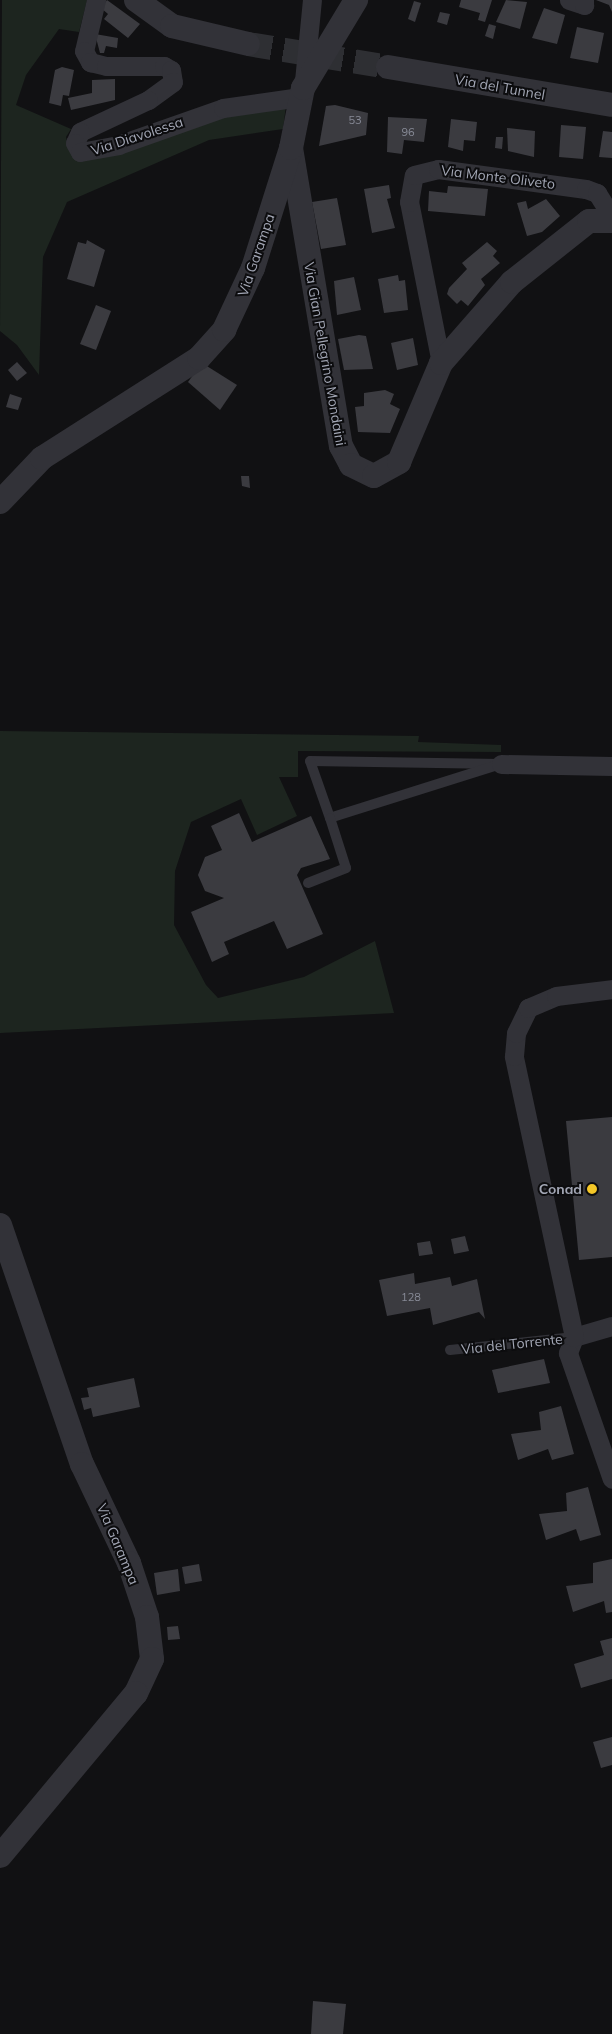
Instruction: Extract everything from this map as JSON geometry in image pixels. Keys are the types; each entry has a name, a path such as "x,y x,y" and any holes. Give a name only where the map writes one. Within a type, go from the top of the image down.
{"street":[{"name":"Via Diavolessa","path":"96,0 84,51 90,62 164,66 171,70 173,82 148,100 80,132 75,143 80,152 111,147 223,108 301,93"},
{"path":"136,0 172,26 248,44"},
{"path":"301,93 312,0"},
{"name":"Via Garampa","path":"0,502 42,458 199,358 224,330 245,292 291,148 301,93 356,0"},
{"path":"569,0 584,5 584,0"},
{"name":"Via del Tunnel","path":"388,67 612,105"},
{"name":"Via Gian Pellegrino Mondaini","path":"291,148 316,312 341,446 351,465 374,476 395,467 441,363 512,282 589,221 612,219"},
{"name":"Via Monte Oliveto","path":"441,363 409,202 414,176 438,169 586,189 597,193 612,219"},
{"path":"501,764 612,766"},
{"path":"574,1337 514,1056 516,1033 528,1008 556,996 612,990"},
{"name":"Via Garampa","path":"0,1225 82,1464 129,1563 147,1617 152,1659 136,1693 0,1856"},
{"name":"Via del Torrente","path":"612,1326 574,1337 568,1353 612,1479"}],"lane":[{"path":"308,883 346,868 310,761 501,764"},
{"path":"330,818 501,764"},
{"name":"Via del Torrente","path":"450,1350 574,1337"}],"shaded area":[{"path":"2,0 87,0 79,32 59,29 26,75 16,105 71,129 66,137 69,150 286,105 283,129 209,140 67,202 43,257 39,375 17,345 0,331"},
{"path":"0,731 419,736 418,742 501,745 501,752 298,751 298,777 279,777 297,816 257,835 241,799 191,822 175,871 174,925 206,985 218,998 304,977 375,941 394,1013 0,1033"}],"building":[{"path":"107,0 140,24 128,38 104,19 108,14 101,8"},
{"path":"461,0 492,0 485,22 478,20 480,13 459,7"},
{"path":"506,0 527,2 520,29 496,22"},
{"path":"596,0 612,0 612,12 609,5"},
{"path":"414,1 421,3 415,22 408,19"},
{"path":"544,8 565,15 557,44 532,38"},
{"path":"440,12 450,14 447,25 437,22"},
{"path":"489,24 496,26 493,39 485,36"},
{"path":"577,27 604,33 598,63 570,58"},
{"path":"95,34 118,38 117,48 106,46 104,53 100,53"},
{"path":"62,67 74,70 69,96 63,95 61,106 49,103 55,70"},
{"path":"115,79 115,100 71,110 68,98 92,93 92,80"},
{"path":"335,105 368,113 366,135 319,146 326,106"},
{"path":"388,117 427,119 424,142 404,140 402,154 387,152"},
{"path":"451,119 477,122 475,141 464,140 463,151 448,147"},
{"path":"561,125 586,127 583,159 559,157"},
{"path":"507,128 535,131 534,157 508,151"},
{"path":"603,131 612,132 612,158 599,157"},
{"path":"496,137 503,137 502,149 495,148"},
{"path":"389,185 391,198 387,199 395,228 372,233 364,189"},
{"path":"448,186 488,189 485,216 428,211 429,191 447,193"},
{"path":"337,198 346,245 321,249 312,202"},
{"path":"546,199 560,216 542,232 527,236 517,203 526,201 528,209"},
{"path":"87,240 105,250 94,287 67,279 78,242 86,244"},
{"path":"487,242 497,251 493,256 500,263 481,279 485,285 468,306 461,300 457,304 447,294 449,288 467,269 462,263"},
{"path":"398,275 399,281 405,280 408,310 384,313 378,279"},
{"path":"354,277 361,310 337,315 334,281"},
{"path":"96,305 111,311 96,350 80,344"},
{"path":"359,335 366,336 373,369 344,370 338,339"},
{"path":"413,338 418,365 397,370 391,343"},
{"path":"17,362 27,373 17,381 8,370"},
{"path":"202,363 237,385 220,410 188,382"},
{"path":"385,390 394,394 390,404 400,409 390,433 358,432 355,407 364,406 364,393"},
{"path":"10,394 22,398 18,410 6,407"},
{"path":"241,476 249,476 250,488 242,486"},
{"path":"239,813 252,842 311,816 330,859 301,868 297,875 323,934 287,949 274,921 224,942 229,954 212,962 191,912 224,898 205,891 198,875 205,857 222,850 211,826"},
{"name":"Conad","path":"612,1117 612,1257 579,1260 566,1121"},
{"path":"465,1236 469,1251 454,1254 451,1239"},
{"path":"430,1241 433,1254 419,1256 417,1243"},
{"path":"414,1273 415,1284 450,1277 452,1286 477,1279 485,1319 479,1312 433,1325 430,1308 387,1316 379,1280"},
{"path":"544,1359 550,1383 498,1393 492,1370"},
{"path":"134,1378 140,1407 93,1417 91,1408 84,1410 81,1398 89,1397 87,1388"},
{"path":"561,1406 574,1454 552,1460 548,1449 518,1460 511,1434 541,1430 539,1412"},
{"path":"588,1487 601,1535 580,1541 576,1529 546,1540 539,1514 567,1511 566,1493"},
{"path":"612,1559 612,1612 606,1613 604,1601 573,1612 566,1586 593,1583 593,1563"},
{"path":"199,1564 202,1581 185,1584 182,1567"},
{"path":"178,1569 180,1591 157,1595 154,1573"},
{"path":"178,1626 180,1639 168,1640 167,1627"},
{"path":"612,1638 612,1679 581,1688 574,1664 604,1655 600,1641"},
{"path":"612,1737 612,1765 601,1768 593,1742"},
{"path":"313,2001 346,2004 343,2034 311,2034"}],"tunnel":[{"path":"248,44 388,67"}],"place":[{"name":"Conad","path":"592,1189"}]}
